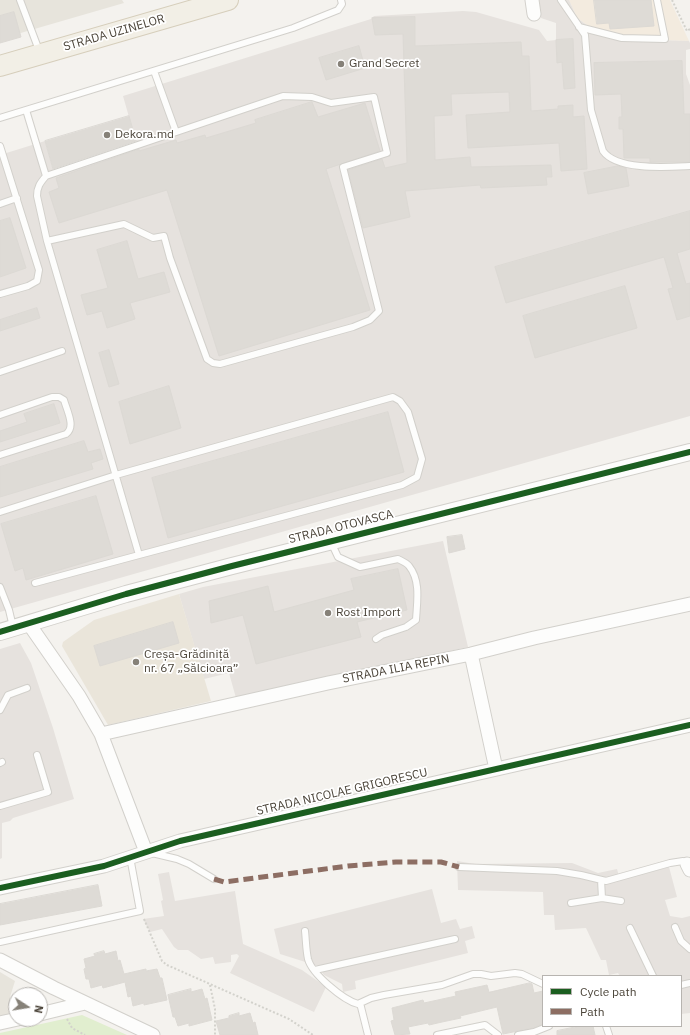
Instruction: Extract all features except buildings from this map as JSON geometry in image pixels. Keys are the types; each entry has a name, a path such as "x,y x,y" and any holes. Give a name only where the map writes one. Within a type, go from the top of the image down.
{"main road":[{"name":"STRADA UZINELOR","path":"0,66 228,0"}],"street":[{"path":"532,0 534,14"},
{"name":"STRADA OTOVASCA","path":"7,630 126,594 330,541 690,452"},
{"name":"STRADA ILIA REPIN","path":"101,734 328,683 471,654 534,638 690,604"},
{"path":"29,624 79,696 101,734 146,852"},
{"path":"471,654 496,769"},
{"name":"STRADA NICOLAE GRIGORESCU","path":"0,888 104,866 180,841 690,725"},
{"path":"0,960 153,1035"},
{"path":"48,1012 85,1003"}],"lane":[{"path":"20,0 41,54"},
{"path":"0,118 293,28 338,10 342,4 341,0"},
{"path":"561,0 585,35 591,110 603,151 606,156 641,167 690,166"},
{"path":"580,27 622,38 665,39 657,0"},
{"path":"154,71 176,132"},
{"path":"47,241 124,224 153,238 164,236 170,258 207,359 213,363 220,364 353,327 370,320 379,311 343,167 387,153 374,97 331,103 312,97 283,96 46,176 37,189 37,196 47,241 139,555"},
{"path":"26,110 46,176"},
{"path":"0,146 39,270 37,281 28,286 0,294"},
{"path":"0,204 16,198"},
{"path":"0,372 62,351"},
{"path":"0,415 52,397 59,397 64,400 72,426 70,431 66,434 0,455"},
{"path":"0,512 116,475 393,397 400,401 408,412 422,459 417,477 402,485 35,583"},
{"path":"330,541 338,557 360,567 398,559 408,565 415,578 418,592 416,620 406,627 382,635 376,639"},
{"path":"0,587 9,610 7,630"},
{"path":"0,710 8,695 27,688"},
{"path":"0,806 48,792 37,755"},
{"path":"146,852 177,859 189,864 214,879"},
{"path":"0,942 140,911 130,857"},
{"path":"459,867 556,871 606,881 670,863 683,861 689,867"},
{"path":"601,880 602,898"},
{"path":"571,903 602,898 620,900"},
{"path":"675,927 681,941 690,949"},
{"path":"630,928 653,975"},
{"path":"305,931 308,958 312,967 329,985 349,1001 358,1004 371,998 384,995 442,985 473,974 491,976 515,973 522,974 542,984"},
{"path":"315,970 455,939"},
{"path":"360,1003 368,1035"},
{"path":"437,1035 485,1025 498,1035"},
{"path":"518,1035 534,1032 546,1027"}],"path":[{"path":"672,0 687,31 690,29"},
{"path":"140,911 162,961 167,965 289,1019 313,1035"},
{"path":"210,985 215,1009 216,1035"},
{"path":"64,1008 65,1014 72,1028 86,1035"}],"shaded area":[{"path":"0,0 122,0 124,3 0,39"},
{"path":"539,0 569,0 577,18 591,28 617,39 689,41 690,43 690,49 686,50 686,74 690,85 690,416 0,612 0,155 45,141 54,173 137,145 123,96 371,19 374,16 463,11 476,12 539,30 547,41 556,40 556,23 541,18"},
{"path":"569,0 670,0 689,41 617,39 591,28 577,18"},
{"path":"443,541 468,647 236,698 229,673 204,679 179,594 203,587"},
{"name":"Creșa-Grădiniță nr. 67 „Sălcioara”","path":"179,594 211,701 108,725 62,646 63,642 94,620"},
{"path":"20,643 31,663 53,728 74,799 13,818 10,821 2,823 2,858 0,859 0,649"},
{"path":"457,861 475,864 572,863 598,873 617,869 620,880 669,867 677,897 665,900 670,916 682,918 690,916 690,1013 682,1014 682,975 619,975 618,973 609,975 606,960 601,960 586,928 555,930 554,915 544,915 543,892 458,890"},
{"path":"169,872 175,901 235,891 243,944 302,970 326,987 314,1012 230,973 239,956 237,954 231,955 231,962 215,964 213,957 201,959 188,950 178,950 174,947 162,929 150,932 143,919 164,916 161,901 163,900 158,874"},
{"path":"432,889 441,923 456,919 460,929 472,926 475,938 465,941 468,953 355,981 356,989 343,992 342,984 324,975 318,966 280,954 274,929"},
{"path":"0,972 15,981 13,987 8,987 8,1014 0,1016"}],"green space":[{"path":"82,1015 127,1035 0,1035 0,1033 27,1027 48,1027 48,1022"}],"marked path":[{"path":"214,879 224,882 348,866 396,862 441,862 459,867"}],"cycle path":[{"path":"0,632 126,594 232,566 690,452"},
{"path":"0,888 104,866 180,841 690,725"}],"place":[{"name":"Grand Secret","path":"341,64"},
{"name":"Dekora.md","path":"107,135"},
{"name":"Rost Import","path":"328,613"},
{"name":"Creșa-Grădiniță nr. 67 „Sălcioara”","path":"136,662"}]}
